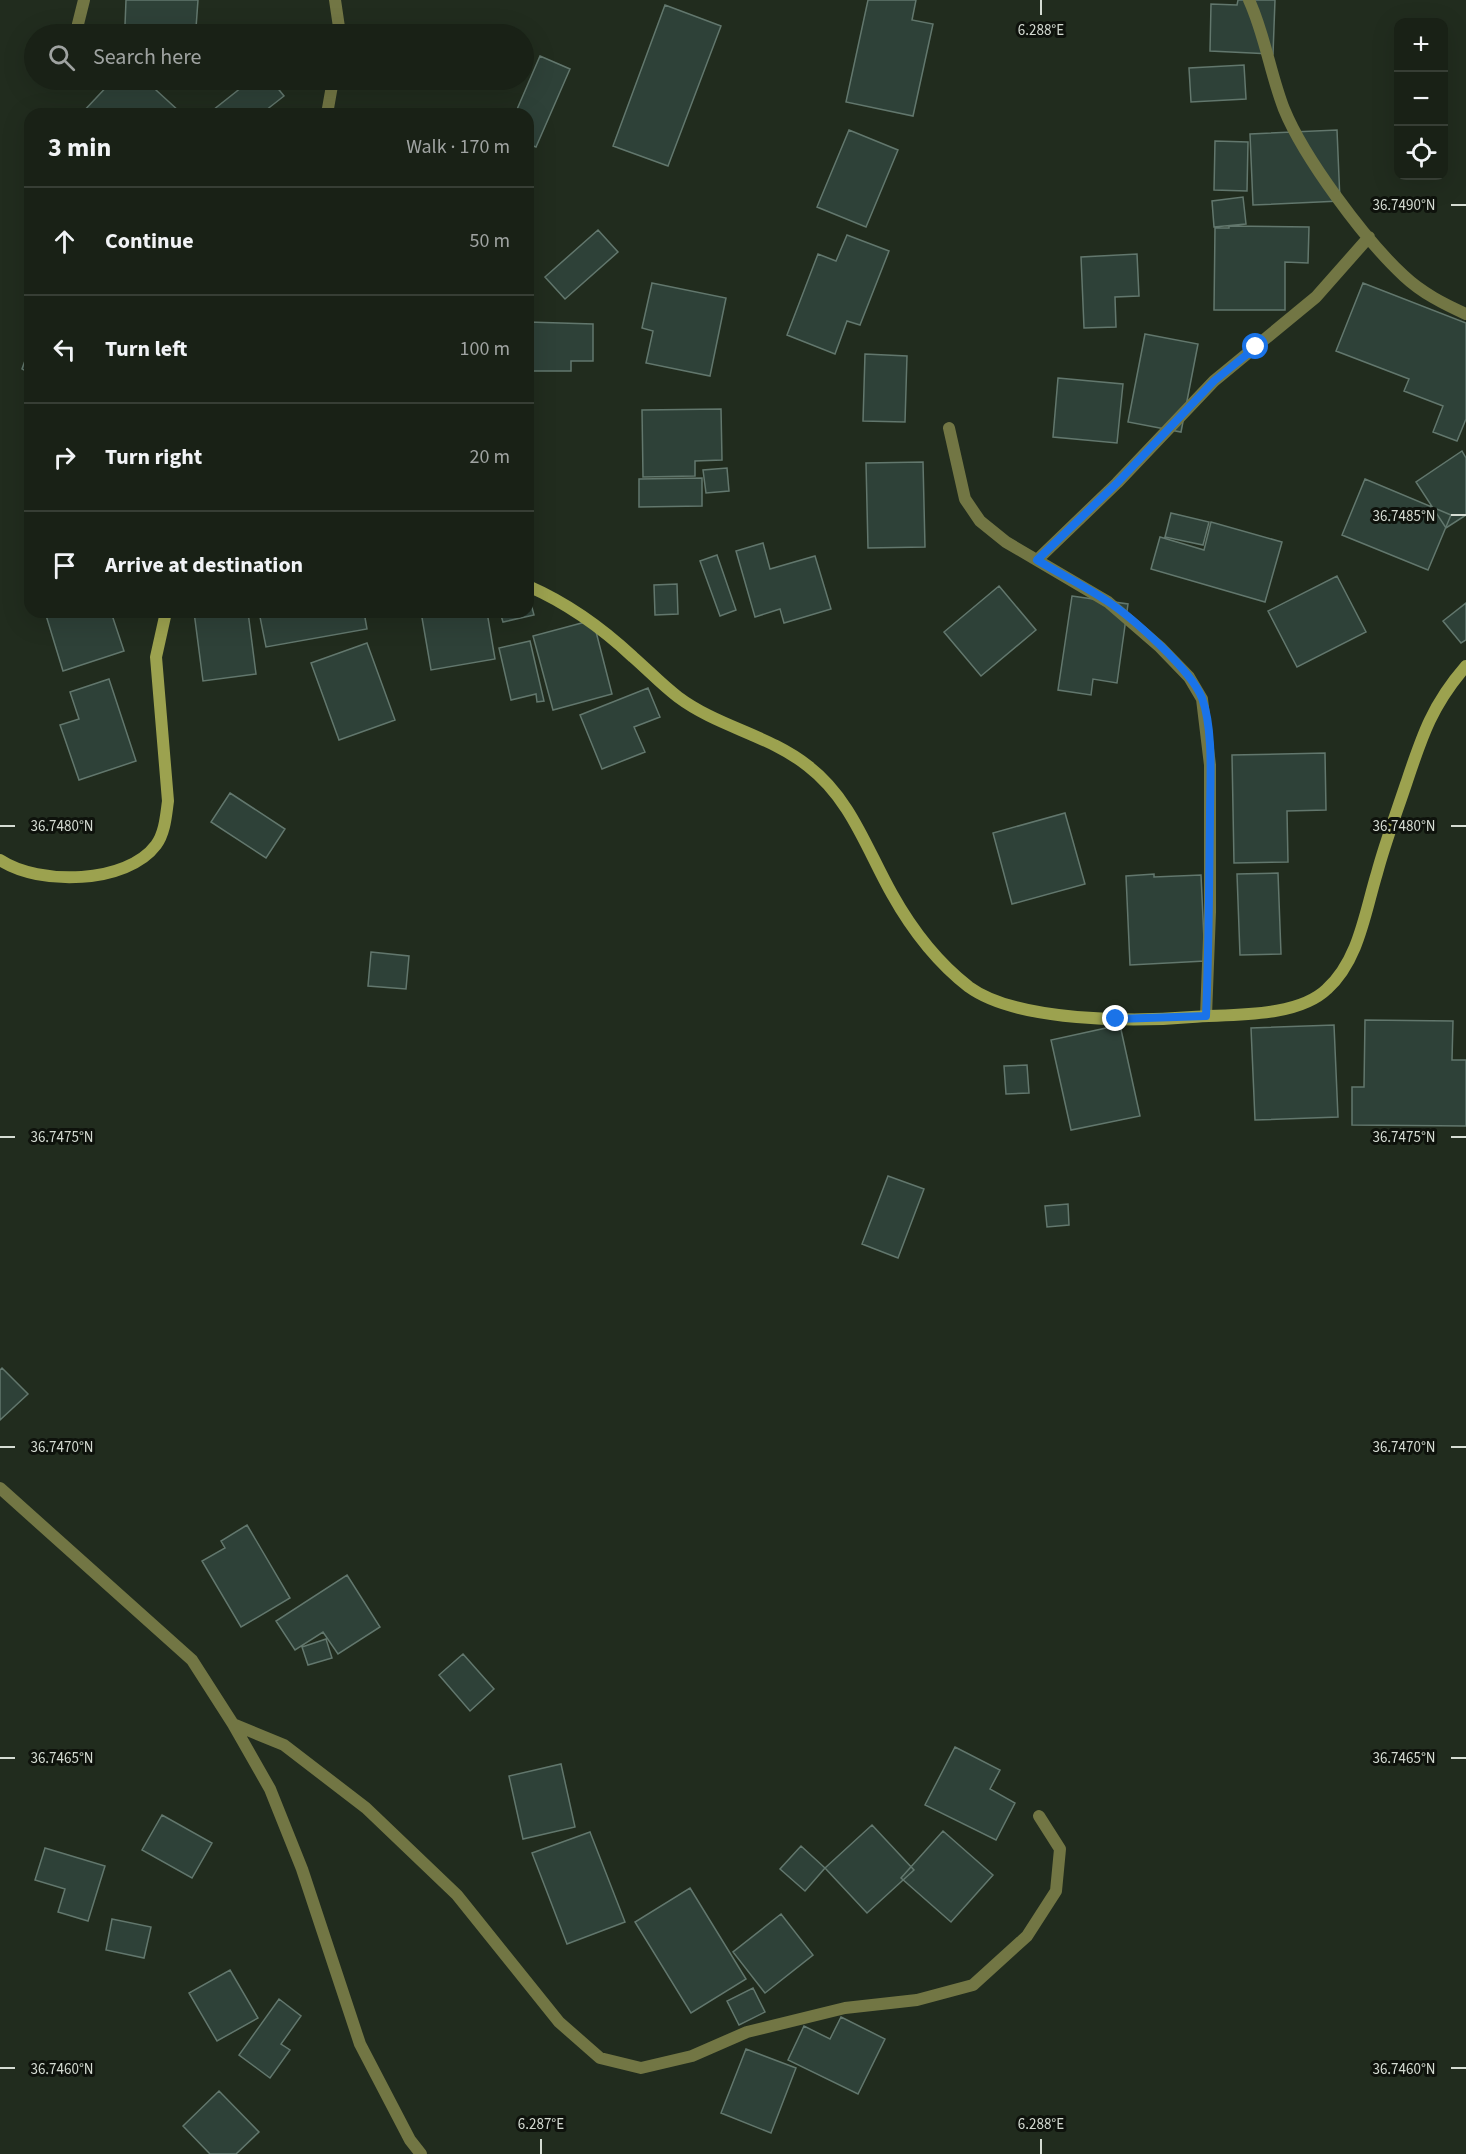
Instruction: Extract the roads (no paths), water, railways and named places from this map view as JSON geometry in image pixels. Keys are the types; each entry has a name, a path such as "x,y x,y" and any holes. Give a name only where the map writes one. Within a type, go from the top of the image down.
{"street":[{"path":"78,24 84,0"},
{"path":"335,0 339,24"},
{"path":"1249,0 1261,27 1284,109 1325,179 1369,237 1405,277 1441,303 1466,314"},
{"path":"328,108 331,90"},
{"path":"1037,560 1124,476 1214,381 1316,297 1369,237"},
{"path":"950,429 965,499 980,521 1037,560 1108,602 1160,647 1189,677 1202,699 1210,765 1210,912 1206,1016"},
{"path":"534,589 568,606 595,625 680,699 722,722 768,740 810,767 844,804 891,893 914,930 970,988 1002,1002 1058,1014 1116,1019 1257,1012 1312,1002 1329,988 1344,970 1357,943 1388,832 1418,743 1446,688 1466,666"},
{"path":"0,860 42,876 113,873 139,863 157,844 165,822 168,801 156,657 165,618"},
{"path":"0,1488 192,1660 233,1724 270,1790 302,1869 360,2044 410,2140 421,2154"},
{"path":"233,1724 284,1745 366,1808 457,1895 559,2022 600,2058 641,2068 692,2056 747,2032 845,2008 917,2000 974,1985 1027,1936 1056,1891 1060,1849 1039,1816"}]}
